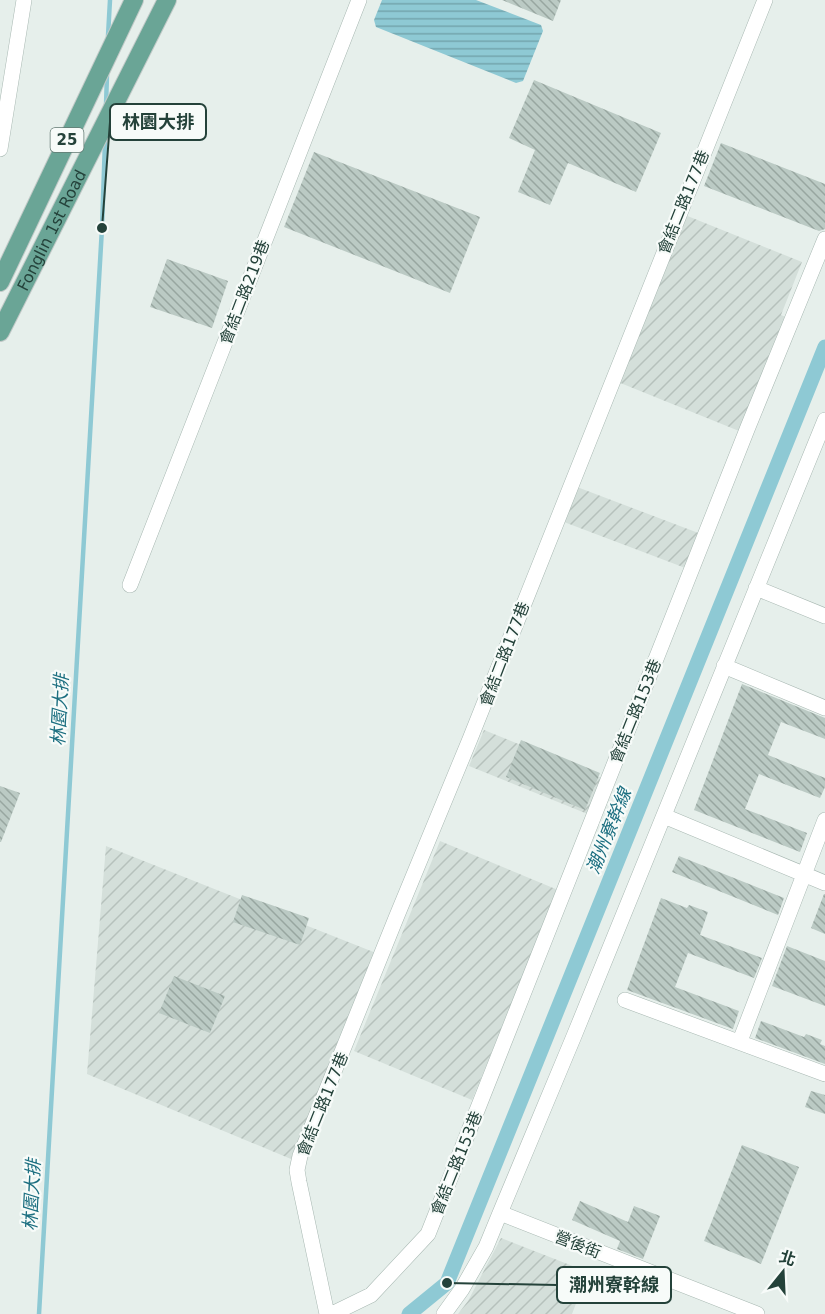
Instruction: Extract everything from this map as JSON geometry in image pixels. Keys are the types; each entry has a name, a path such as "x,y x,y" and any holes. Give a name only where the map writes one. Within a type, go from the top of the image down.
{"main road":[{"name":"Fonglin 1st Road","path":"0,281 134,0"},
{"name":"Fonglin 1st Road","path":"0,332 168,0"}],"street":[{"path":"0,148 24,0"},
{"name":"會結二路219巷","path":"130,585 359,0"},
{"name":"會結二路177巷","path":"327,1314 298,1182 297,1170 300,1156 470,739 765,0"},
{"name":"會結二路153巷","path":"332,1314 371,1295 428,1234 748,427 825,240"},
{"path":"444,1314 486,1247 825,420"},
{"path":"756,588 825,616"},
{"path":"724,666 825,708"},
{"path":"663,816 825,883"},
{"path":"740,1041 825,820"},
{"path":"626,1000 825,1074"},
{"name":"營後街","path":"500,1213 757,1314"}],"shaded area":[{"path":"685,215 802,262 781,315 790,319 744,433 618,382"},
{"path":"577,487 701,534 688,569 564,522"},
{"path":"484,730 604,779 590,815 469,766"},
{"path":"440,841 558,890 472,1100 354,1051"},
{"path":"106,846 376,953 291,1159 87,1074"},
{"path":"501,1238 588,1272 572,1314 458,1314 468,1301"}],"water":[{"path":"382,0 476,0 541,25 543,31 523,81 516,83 376,27 374,20"}],"building":[{"path":"502,0 561,0 553,21"},
{"path":"534,80 661,133 636,192 568,163 550,205 518,192 535,150 509,138"},
{"path":"721,143 825,184 825,229 819,231 704,186"},
{"path":"314,152 480,217 450,293 284,227"},
{"path":"167,259 228,281 212,328 150,307"},
{"path":"742,684 825,718 825,739 781,722 768,755 825,778 825,787 820,798 759,774 745,809 807,833 800,852 694,810"},
{"path":"521,740 600,773 585,810 506,777"},
{"path":"0,786 20,793 1,842 0,842"},
{"path":"679,856 784,898 778,915 672,872"},
{"path":"825,894 825,934 811,928"},
{"path":"242,895 309,918 300,945 233,922"},
{"path":"661,898 687,908 689,905 708,912 700,935 762,958 754,978 688,953 675,987 739,1011 733,1029 627,990"},
{"path":"787,946 825,961 825,1006 772,986"},
{"path":"174,976 225,996 210,1033 159,1013"},
{"path":"761,1021 804,1037 806,1034 822,1040 820,1044 825,1046 825,1064 755,1038"},
{"path":"811,1091 825,1095 825,1114 805,1107"},
{"path":"742,1145 799,1167 761,1264 704,1241"},
{"path":"580,1201 628,1222 634,1206 660,1216 643,1259 617,1249 620,1241 572,1220"}],"waterway":[{"name":"林園大排","path":"108,36 110,0"},
{"name":"林園大排","path":"106,105 107,75"},
{"name":"林園大排","path":"39,1314 102,228 105,141"},
{"name":"潮州寮幹線","path":"409,1314 447,1283 825,347"}],"place":[{"name":"林園大排","path":"102,228"},
{"name":"潮州寮幹線","path":"447,1283"}]}
